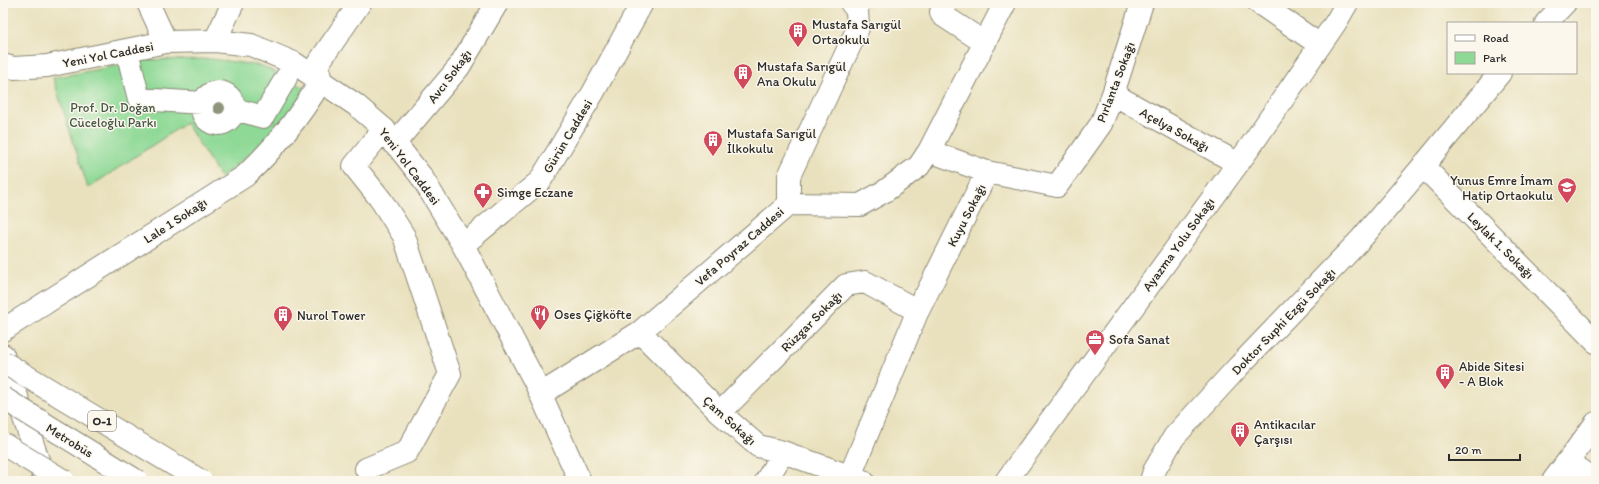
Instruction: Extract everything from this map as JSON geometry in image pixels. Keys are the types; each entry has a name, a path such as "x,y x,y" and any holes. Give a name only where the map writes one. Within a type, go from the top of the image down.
{"main road":[{"path":"148,3 166,42"},
{"path":"215,41 233,3"},
{"path":"321,81 317,65 360,3"},
{"name":"Avcı Sokağı","path":"366,469 407,452 450,374 404,236 381,200 354,166 389,136 459,67 497,3"},
{"name":"Gürün Caddesi","path":"463,245 540,181 593,93 642,3"},
{"path":"788,204 789,176 858,28 857,10 850,3"},
{"path":"946,3 941,12 942,15 985,43"},
{"name":"Vefa Poyraz Caddesi","path":"541,394 640,332 788,204 860,205 885,191 920,166 1005,3"},
{"name":"Pırlanta Sokağı","path":"929,151 987,172 1056,186 1101,124 1113,94 1142,3"},
{"path":"1259,3 1320,45"},
{"name":"Ayazma Yolu Sokağı","path":"1006,481 1237,163 1320,45 1347,3"},
{"path":"1547,22 1565,3"},
{"name":"Yeni Yol Caddesi","path":"3,65 14,68 47,66 166,42 215,41 251,45 294,63 356,105 389,136 421,176 463,245 541,394 580,481"},
{"path":"130,63 139,99 203,103 203,112 207,120 215,124 224,123 232,117 235,108 263,117 286,78"},
{"path":"1423,166 1499,74"},
{"name":"Lale 1 Sokağı","path":"3,330 245,176 271,152 289,130 321,81"},
{"name":"Açelya Sokağı","path":"1113,94 1237,163"},
{"name":"Leylak 1. Sokağı","path":"1423,166 1596,342"},
{"name":"Doktor Suphi Ezgü Sokağı","path":"1151,481 1154,471 1174,437 1238,367 1361,239 1423,166"},
{"name":"Kuyu Sokağı","path":"857,479 918,311 954,222 987,172"},
{"name":"Rüzgar Sokağı","path":"720,413 846,285 865,282 918,311"},
{"name":"Çam Sokağı","path":"640,332 720,413 758,446 783,452 857,479"},
{"path":"3,354 45,481"},
{"name":"O-1","path":"3,362 201,481"},
{"name":"Metrobüs","path":"3,398 137,481"},
{"path":"1553,481 1596,422"},
{"path":"3,444 64,481"},
{"path":"766,481 783,452"},
{"path":"1568,461 1596,481"}],"green space":[{"name":"Prof. Dr. Doğan Cüceloğlu Parkı","path":"212,59 263,66 308,90 283,126 221,178 186,123 88,188 53,78 147,60"}],"place":[{"name":"Mustafa Sarıgül Ortaokulu","path":"798,48"},
{"name":"Mustafa Sarıgül Ana Okulu","path":"743,90"},
{"name":"Mustafa Sarıgül İlkokulu","path":"713,157"},
{"name":"Yunus Emre İmam Hatip Ortaokulu","path":"1567,204"},
{"name":"Simge Eczane","path":"483,209"},
{"name":"Oses Çiğköfte","path":"540,331"},
{"name":"Nurol Tower","path":"283,332"},
{"name":"Sofa Sanat","path":"1095,356"},
{"name":"Abide Sitesi - A Blok","path":"1445,390"},
{"name":"Antikacılar Çarşısı","path":"1240,448"}]}
